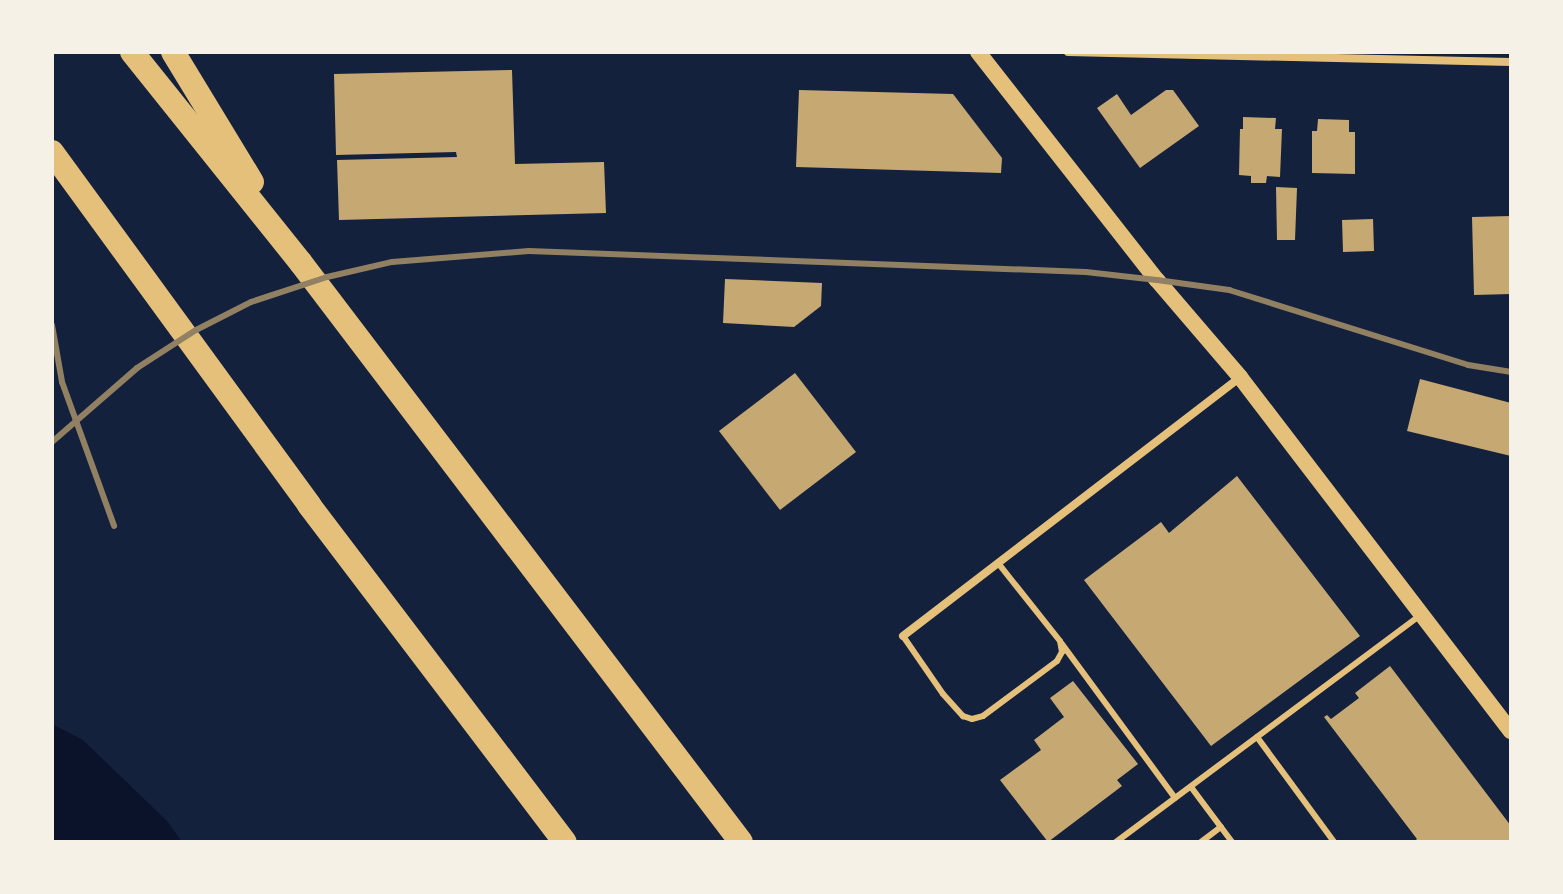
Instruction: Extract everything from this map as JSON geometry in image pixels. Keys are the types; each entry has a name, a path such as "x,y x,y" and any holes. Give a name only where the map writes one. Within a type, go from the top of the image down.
{"highway":[{"path":"132,52 301,263 741,842"},
{"path":"173,52 301,263"},
{"path":"52,152 309,505 565,842"},
{"path":"52,164 85,197"}],"main road":[{"path":"978,52 1157,280 1240,377 1511,731"}],"street":[{"path":"1068,52 1439,56 1511,62"},
{"path":"903,636 1240,377"}],"lane":[{"path":"998,563 1060,641 1175,798"},
{"path":"1116,842 1422,614"},
{"path":"903,636 943,694 963,716 972,719 983,716 1057,661 1062,652 1060,641"},
{"path":"1257,737 1334,842"},
{"path":"1191,787 1232,842"},
{"path":"1201,842 1221,827"}],"water":[{"path":"52,724 83,740 168,822 182,842 52,842"}],"building":[{"path":"512,70 515,164 604,162 606,213 339,220 337,160 457,157 456,152 336,155 334,74"},
{"path":"799,90 953,94 1002,158 1001,173 796,167"},
{"path":"1166,90 1173,90 1199,126 1140,168 1097,108 1117,94 1131,115"},
{"path":"1243,117 1276,118 1275,129 1282,129 1280,177 1267,176 1266,183 1251,183 1251,176 1239,175"},
{"path":"1318,119 1349,120 1349,132 1355,132 1355,174 1312,173 1312,131 1317,131"},
{"path":"1276,187 1297,188 1295,240 1277,240"},
{"path":"1511,216 1511,294 1474,295 1472,217"},
{"path":"1373,219 1374,251 1343,252 1342,220"},
{"path":"725,279 822,283 821,306 794,327 723,323"},
{"path":"795,373 856,452 780,510 719,431"},
{"path":"1420,379 1511,403 1511,456 1407,431"},
{"path":"1237,476 1360,636 1211,746 1084,580 1161,522 1169,533"},
{"path":"1390,666 1511,826 1511,842 1413,842 1417,839 1324,717 1327,715 1331,719 1359,698 1355,693"},
{"path":"1073,681 1138,764 1117,780 1122,786 1048,842 1000,780 1041,750 1034,740 1064,717 1050,698"}],"railway":[{"path":"52,442 137,368 196,330 251,302 327,277 392,262 529,251 1086,272 1157,280 1229,290 1468,365 1511,372"},
{"path":"52,325 62,382 114,526"}]}
